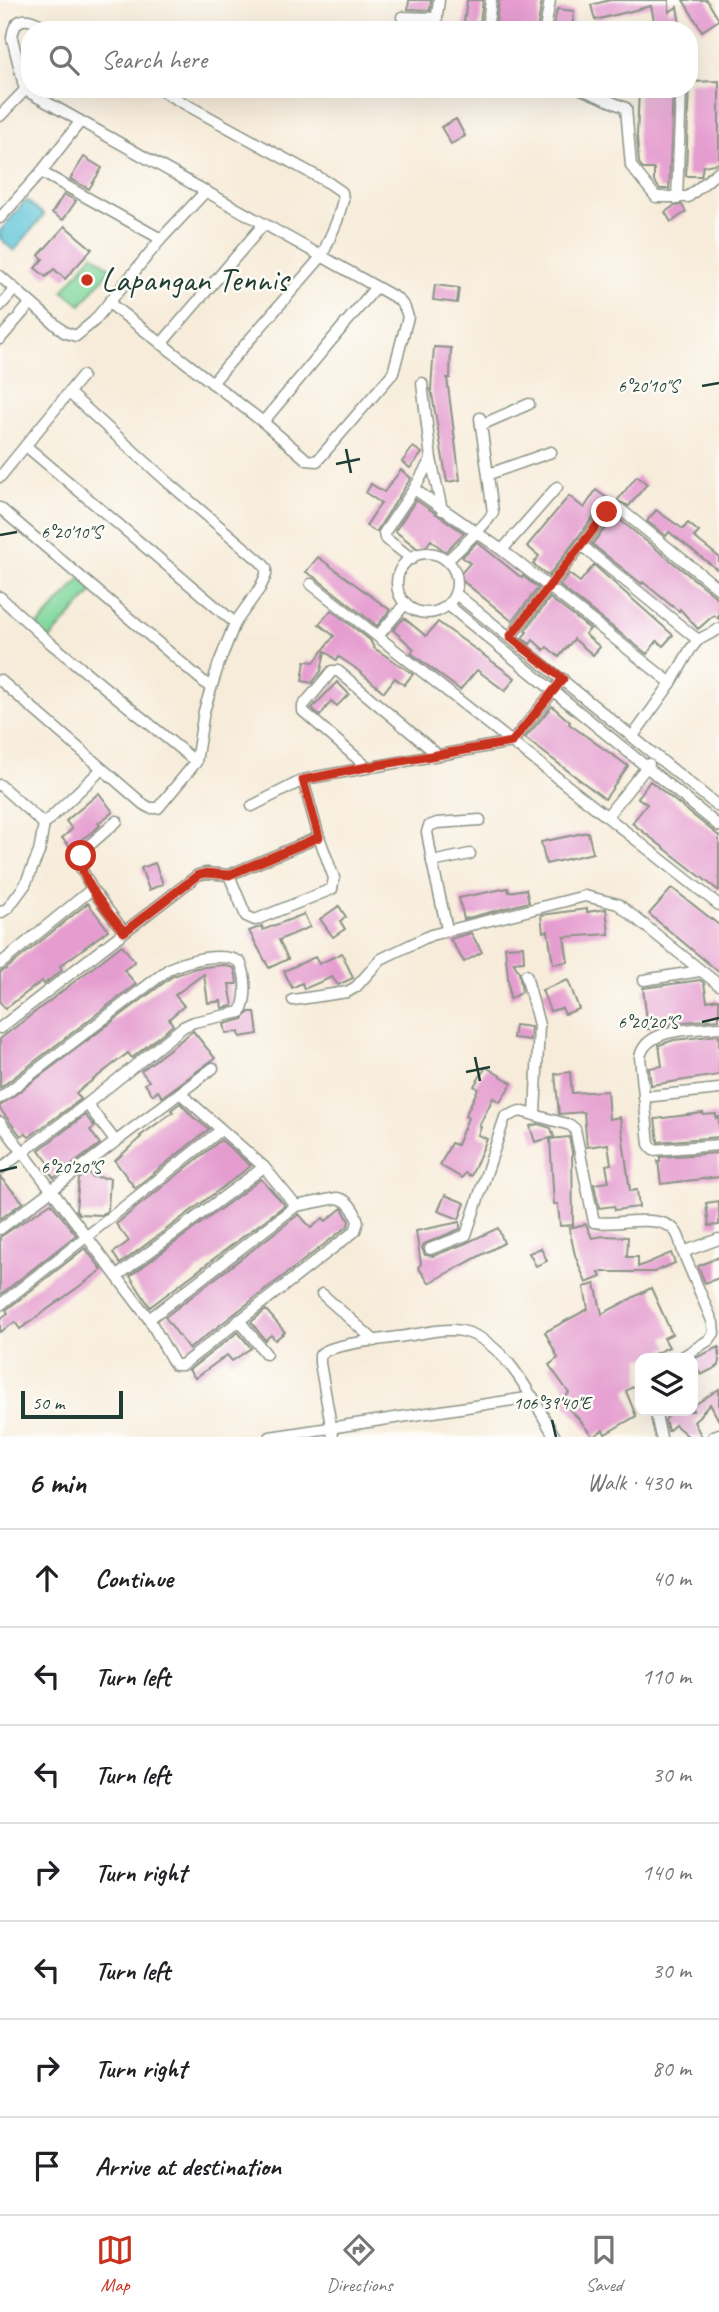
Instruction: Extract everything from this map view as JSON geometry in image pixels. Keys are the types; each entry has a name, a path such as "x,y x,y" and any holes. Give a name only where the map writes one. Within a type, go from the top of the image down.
{"street":[{"path":"436,21 439,0"},
{"path":"488,21 491,0"},
{"path":"546,21 550,0"},
{"path":"402,17 421,21"},
{"path":"21,74 12,30 20,20 30,21"},
{"path":"0,116 21,94"},
{"path":"39,98 398,299 408,317 393,373 317,461 307,460 109,303"},
{"path":"175,98 342,192 337,221 322,256 212,383"},
{"path":"602,98 626,108 631,166 656,197 688,197 719,171"},
{"path":"677,198 681,98"},
{"path":"1,217 80,122"},
{"path":"41,172 161,239"},
{"path":"0,276 64,332 76,336 84,332 161,239 206,191"},
{"path":"161,344 264,224"},
{"path":"262,422 376,287"},
{"path":"0,306 15,289"},
{"path":"0,339 30,304"},
{"path":"0,477 82,376"},
{"path":"422,383 431,459 442,510"},
{"path":"0,680 143,804 158,808 196,762 204,711 235,623 266,575 266,568 69,393"},
{"path":"447,561 474,532 491,519 493,512 481,422 529,404"},
{"path":"26,446 235,623"},
{"path":"489,474 551,452"},
{"path":"412,559 385,538 384,533 431,459"},
{"path":"502,550 557,487"},
{"path":"414,489 502,550 671,683"},
{"path":"0,508 211,688"},
{"path":"510,637 607,512 617,508 719,589"},
{"path":"581,545 698,639"},
{"path":"432,554 447,561 454,568 458,581 456,594 448,605 436,612 423,613 411,608 401,598 397,586 399,572 412,559 419,555 432,554"},
{"path":"311,584 719,905"},
{"path":"456,594 719,807"},
{"path":"0,597 196,762"},
{"path":"377,636 406,603"},
{"path":"448,605 719,826"},
{"path":"633,736 698,639 719,629"},
{"path":"367,767 303,711 303,706 332,671 338,671 438,755"},
{"path":"253,806 303,780 512,742 563,679"},
{"path":"607,817 655,756"},
{"path":"3,907 24,886 39,852 44,824 102,769"},
{"path":"229,875 246,916 255,920 328,892 334,886 334,878 303,780"},
{"path":"0,785 44,824"},
{"path":"447,929 427,832 429,826 436,823 480,820"},
{"path":"117,821 85,849 79,864 92,889 124,932"},
{"path":"0,1028 198,875 229,875 319,837"},
{"path":"432,862 470,854"},
{"path":"0,964 92,889"},
{"path":"293,1000 346,992 356,987 381,959 447,929 585,896 618,904 718,983"},
{"path":"0,1098 169,969 192,961 214,958 229,958 240,962 245,988 241,1012 183,1027 0,1169"},
{"path":"644,980 700,971"},
{"path":"526,975 539,1025 535,1115"},
{"path":"719,1027 658,1035 642,1049 640,1058 649,1144 653,1150 719,1145"},
{"path":"0,1229 213,1068"},
{"path":"644,1097 719,1089"},
{"path":"180,1093 264,1167 296,1206"},
{"path":"87,1104 116,1142"},
{"path":"430,1249 466,1235 505,1117 520,1111 570,1125 575,1129 594,1222 663,1224 671,1227 677,1234 713,1323 714,1333 709,1340 689,1353"},
{"path":"0,1122 149,1319 175,1365 188,1362 355,1231 358,1227 357,1217 342,1199 296,1206 149,1319"},
{"path":"0,1305 221,1130"},
{"path":"117,1276 264,1167"},
{"path":"683,1252 719,1239"},
{"path":"322,1294 375,1341"},
{"path":"239,1321 265,1354"},
{"path":"333,1432 320,1355 333,1348 442,1331 463,1331 479,1338 500,1353 533,1397 555,1437"},
{"path":"270,1437 333,1432 533,1397"},
{"path":"656,1416 662,1437"},
{"path":"713,1437 719,1434"}],"green space":[{"name":"Lapangan Tennis","path":"93,254 111,269 81,305 63,291"},
{"path":"81,578 94,590 48,641 35,629"}],"water":[{"path":"26,200 44,215 14,251 0,238 0,231"}],"building":[{"path":"409,0 431,0 430,10 408,9"},
{"path":"467,0 483,0 480,21 464,21"},
{"path":"499,0 542,0 538,21 496,21"},
{"path":"610,0 669,0 669,12 677,7 679,21 654,21 651,6 595,20 591,5"},
{"path":"683,0 707,0 719,20 702,31"},
{"path":"557,9 574,11 573,21 555,21"},
{"path":"719,81 719,163 703,166 701,176 686,176 688,98 698,98 698,82"},
{"path":"639,98 673,98 669,189 660,189 654,181 654,169 643,169 639,163"},
{"path":"456,119 465,136 451,144 441,127"},
{"path":"84,157 102,168 89,189 70,179"},
{"path":"64,194 76,201 63,220 52,213"},
{"path":"682,205 686,212 671,222 665,212 674,206"},
{"path":"65,226 92,249 65,279 54,269 46,277 35,268 43,259 39,255"},
{"path":"435,285 459,288 457,303 433,300"},
{"path":"434,347 451,348 450,378 447,378 460,480 447,482 431,389"},
{"path":"413,447 422,453 410,468 402,462"},
{"path":"401,470 411,478 376,532 366,526 381,503 366,493 371,484 384,492"},
{"path":"637,476 647,484 629,506 617,501"},
{"path":"596,490 611,501 601,507 548,576 533,564 539,556 527,546 569,496 584,508"},
{"path":"416,500 464,533 445,552 431,540 422,552 395,531"},
{"path":"656,510 683,529 688,523 699,532 694,537 719,557 719,571 669,532 666,536 647,521"},
{"path":"615,516 715,596 719,600 719,619 714,615 698,629 680,609 679,611 672,606 643,582 642,584 592,544"},
{"path":"477,542 538,588 512,621 458,577 470,563 462,557"},
{"path":"318,557 390,610 377,626 306,572"},
{"path":"594,565 673,635 663,646 657,641 647,654 560,586 569,574 580,582"},
{"path":"550,598 590,629 585,634 600,647 593,655 574,639 559,657 547,647 544,650 533,640 530,644 522,638"},
{"path":"331,610 370,640 374,648 413,674 404,685 395,678 384,692 354,667 339,657 336,660 325,651 321,671 312,683 302,681 305,661 314,662 334,636 319,624"},
{"path":"404,618 426,636 438,622 515,678 505,691 477,670 460,690 411,653 414,649 393,630"},
{"path":"337,682 349,694 337,706 331,701 320,716 312,708"},
{"path":"552,706 570,722 569,724 628,766 605,799 525,738"},
{"path":"650,781 719,836 719,891 632,823 647,804 638,798"},
{"path":"99,793 113,812 98,823 100,825 95,830 70,847 62,838 72,829 66,821"},
{"path":"588,832 593,853 546,864 541,842"},
{"path":"155,863 163,884 149,890 141,868"},
{"path":"508,888 509,892 526,889 529,902 464,919 459,898"},
{"path":"672,888 719,925 719,972 649,914"},
{"path":"88,903 108,930 60,966 62,970 44,984 42,981 5,1009 0,1002 0,972"},
{"path":"339,906 346,917 340,921 345,929 333,937 320,919"},
{"path":"587,909 587,912 606,909 609,934 564,937 568,962 553,964 548,931 543,932 541,915"},
{"path":"304,914 310,927 279,940 288,959 269,968 249,931 262,926 263,930"},
{"path":"471,933 482,952 464,962 450,939"},
{"path":"122,945 135,962 124,970 136,984 0,1088 0,1039"},
{"path":"523,946 524,961 513,962 519,972 522,992 510,999 505,947"},
{"path":"342,953 353,978 338,985 332,977 304,989 302,983 292,988 284,971 315,957 319,964"},
{"path":"223,965 234,968 236,975 237,984 229,984 233,1006 222,1008 221,1001 208,1003 204,974 175,995 184,1006 169,1019 173,1025 132,1058 128,1053 76,1093 81,1099 29,1137 25,1133 21,1136 0,1109 0,1106 173,976 196,968"},
{"path":"568,980 579,1009 565,1014 562,1008 550,1011 542,990"},
{"path":"700,980 704,983 707,1001 719,999 719,1019 648,1029 643,988"},
{"path":"249,1012 255,1012 258,1034 240,1037 239,1032 226,1033 224,1024 243,1019"},
{"path":"515,1025 531,1027 530,1040 513,1038"},
{"path":"193,1031 215,1058 162,1097 158,1091 153,1095 145,1084 149,1081 141,1071"},
{"path":"719,1035 719,1075 651,1085 649,1068 662,1066 659,1045 674,1040"},
{"path":"486,1067 512,1083 500,1102 493,1098 479,1126 478,1135 487,1139 471,1176 465,1173 462,1178 440,1165 451,1143 457,1145 468,1118 465,1116 478,1089 474,1086"},
{"path":"570,1072 572,1093 607,1091 609,1119 620,1117 630,1191 637,1190 639,1207 615,1210 614,1206 599,1208 594,1184 609,1182 606,1165 611,1164 608,1144 587,1147 584,1112 559,1114 555,1074"},
{"path":"180,1103 209,1129 135,1188 115,1161"},
{"path":"716,1114 716,1118 719,1117 719,1137 658,1142 655,1119"},
{"path":"85,1115 95,1127 90,1130 100,1144 54,1178 47,1169 51,1166 39,1150"},
{"path":"538,1124 551,1128 554,1137 535,1142 530,1126"},
{"path":"569,1137 572,1152 573,1225 560,1226 558,1204 554,1204 550,1139"},
{"path":"221,1140 251,1166 120,1264 113,1253 129,1241 116,1224"},
{"path":"719,1153 719,1177 661,1184 658,1161 660,1157"},
{"path":"89,1172 92,1177 110,1178 108,1210 101,1215 79,1214 76,1210 79,1179"},
{"path":"0,1177 23,1202 0,1219"},
{"path":"261,1179 285,1205 150,1307 130,1276"},
{"path":"445,1195 465,1203 459,1219 438,1211"},
{"path":"719,1201 719,1225 709,1226 706,1203"},
{"path":"51,1203 76,1235 0,1295 0,1237"},
{"path":"342,1208 349,1221 348,1226 189,1349 165,1317 299,1214 311,1228 323,1218 326,1221"},
{"path":"460,1222 460,1229 424,1244 422,1248 425,1255 433,1256 498,1228 504,1243 429,1283 418,1267 421,1264 416,1231"},
{"path":"586,1224 592,1238 628,1237 627,1257 638,1257 638,1267 671,1253 675,1263 654,1272 599,1272 601,1277 586,1283 575,1255 569,1228"},
{"path":"85,1248 102,1270 20,1329 15,1322 0,1332 0,1319 8,1313 6,1310"},
{"path":"541,1248 547,1261 536,1266 529,1253"},
{"path":"719,1257 719,1278 705,1283 698,1266"},
{"path":"595,1284 602,1314 651,1288 672,1334 664,1338 669,1347 656,1353 635,1353 635,1386 626,1391 636,1416 605,1434 603,1430 593,1437 561,1401 569,1393 549,1365 558,1358 545,1332 588,1309 584,1287"},
{"path":"266,1310 285,1332 275,1340 271,1335 265,1340 251,1322"},
{"path":"238,1332 251,1348 232,1361 227,1355 195,1378 189,1370"},
{"path":"719,1347 719,1366 701,1375 698,1357"},
{"path":"719,1389 719,1421 710,1404 694,1422 702,1437 689,1437 675,1425 668,1431 665,1420 669,1416 698,1416 698,1403"}],"place":[{"name":"Lapangan Tennis","path":"87,280"}],"route":[{"path":"81,856 79,864 92,889 124,932 202,873 229,875 319,837 303,780 512,742 563,679 510,637 607,512"}]}
